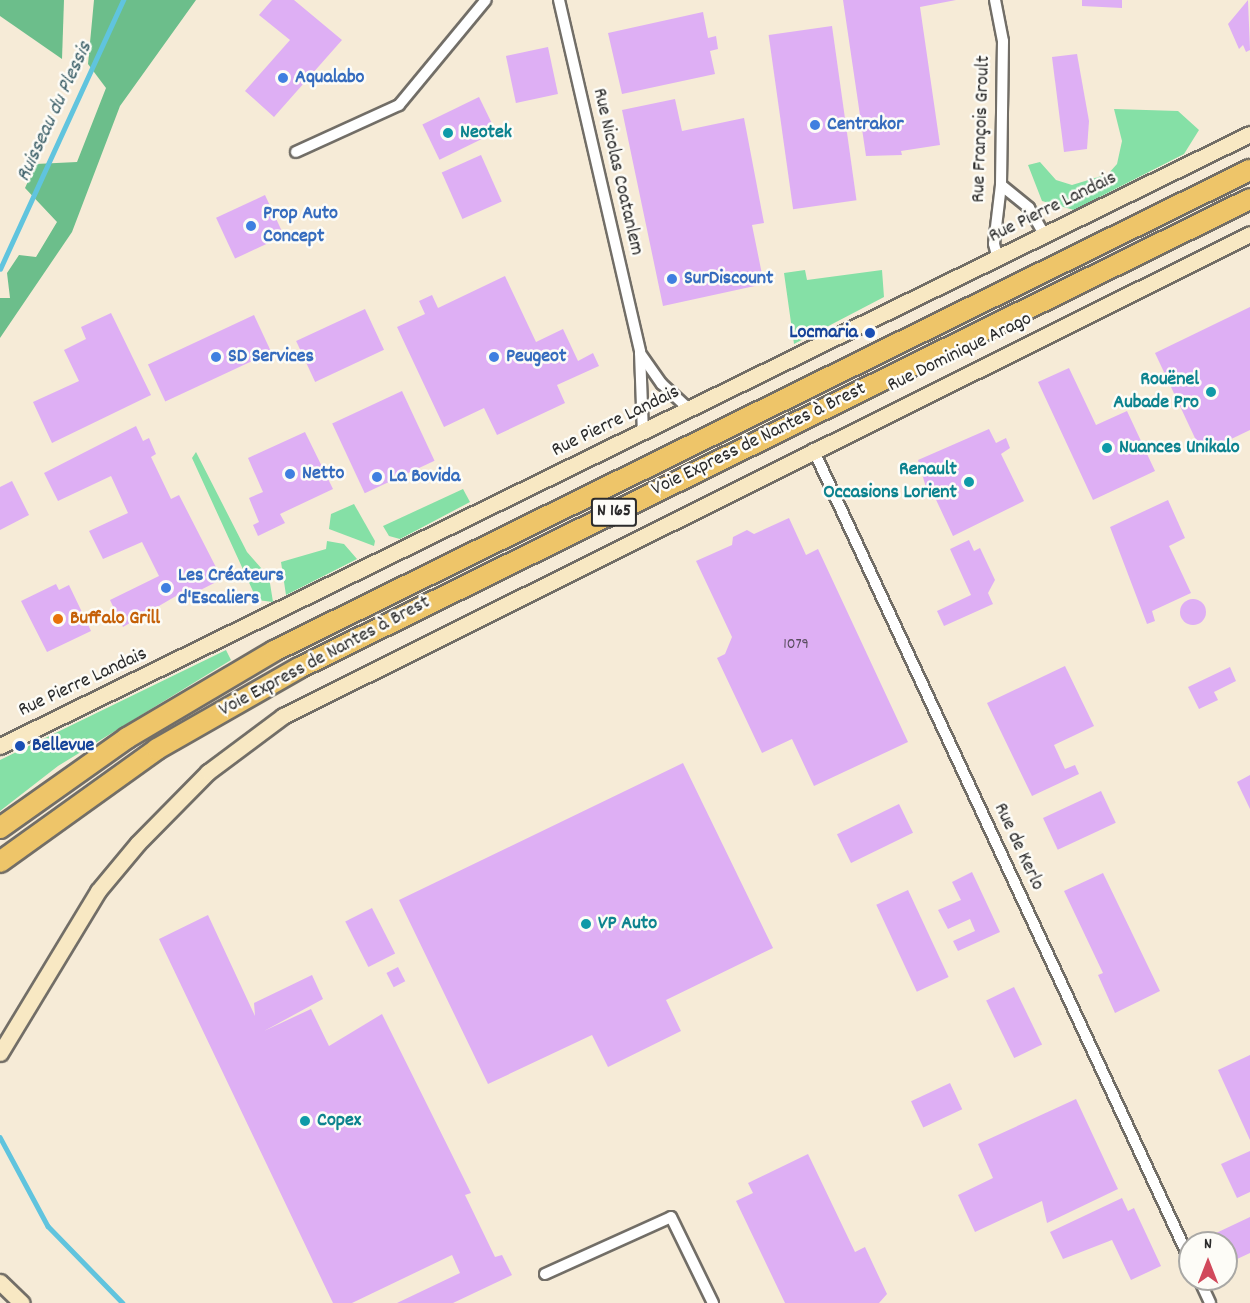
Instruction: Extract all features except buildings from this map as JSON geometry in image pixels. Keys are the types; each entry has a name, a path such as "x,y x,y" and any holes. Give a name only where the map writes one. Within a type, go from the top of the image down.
{"highway":[{"name":"Voie Express de Nantes à Brest","path":"0,828 128,738 284,646 1250,170"},
{"name":"Voie Express de Nantes à Brest","path":"0,862 157,749 299,668 1250,199"}],"street":[{"path":"296,152 399,105 486,0"},
{"name":"Rue Nicolas Coatanlem","path":"559,0 640,352 643,432"},
{"name":"Rue François Groult","path":"995,0 1003,41 1001,185 994,244 998,259"},
{"name":"Rue Pierre Landais","path":"0,746 1250,134"},
{"path":"1001,185 1029,208 1045,236"},
{"name":"Rue Dominique Arago","path":"0,1053 98,891 169,808 246,742 339,686 1250,234"},
{"name":"Rue Nicolas Coatanlem","path":"640,352 689,409"},
{"name":"Rue de Kerlo","path":"813,449 1178,1234"},
{"path":"545,1274 670,1217 713,1303"},
{"path":"0,1282 22,1303"}],"green space":[{"path":"0,0 64,0 62,59 0,16"},
{"path":"94,0 196,0 120,106 72,232 0,338 0,298 10,298 7,273 19,255 36,257 57,222 25,188 36,164 77,162 106,88 88,64"},
{"path":"1114,109 1178,111 1199,130 1184,154 1074,210 1042,201 1028,165 1040,162 1056,180 1072,185 1108,174 1117,164 1122,141"},
{"path":"805,270 807,280 882,270 884,297 794,344 784,273"},
{"path":"196,452 247,552 269,577 273,602 257,600 192,458"},
{"path":"463,489 470,502 400,539 389,536 383,526"},
{"path":"354,504 375,541 374,546 329,529 331,514"},
{"path":"327,541 344,544 357,559 286,595 281,562 326,549"},
{"path":"226,650 231,660 58,766 0,811 0,760"}],"waterway":[{"name":"Ruisseau du Plessis","path":"0,269 123,0"},
{"name":"Ruisseau du Plessis","path":"0,1137 48,1226 123,1303"}],"place":[{"name":"Aqualabo","path":"283,78"},
{"name":"Centrakor","path":"815,125"},
{"name":"Neotek","path":"448,133"},
{"name":"Prop Auto Concept","path":"251,226"},
{"name":"SurDiscount","path":"672,279"},
{"name":"Locmaria","path":"870,333"},
{"name":"SD Services","path":"216,357"},
{"name":"Peugeot","path":"494,357"},
{"name":"Rouënel Aubade Pro","path":"1211,392"},
{"name":"Nuances Unikalo","path":"1107,448"},
{"name":"Netto","path":"290,474"},
{"name":"La Bovida","path":"377,477"},
{"name":"Renault Occasions Lorient","path":"969,482"},
{"name":"Les Créateurs d'Escaliers","path":"166,588"},
{"name":"Buffalo Grill","path":"58,619"},
{"name":"Bellevue","path":"20,746"},
{"name":"VP Auto","path":"586,924"},
{"name":"Copex","path":"305,1121"}]}
